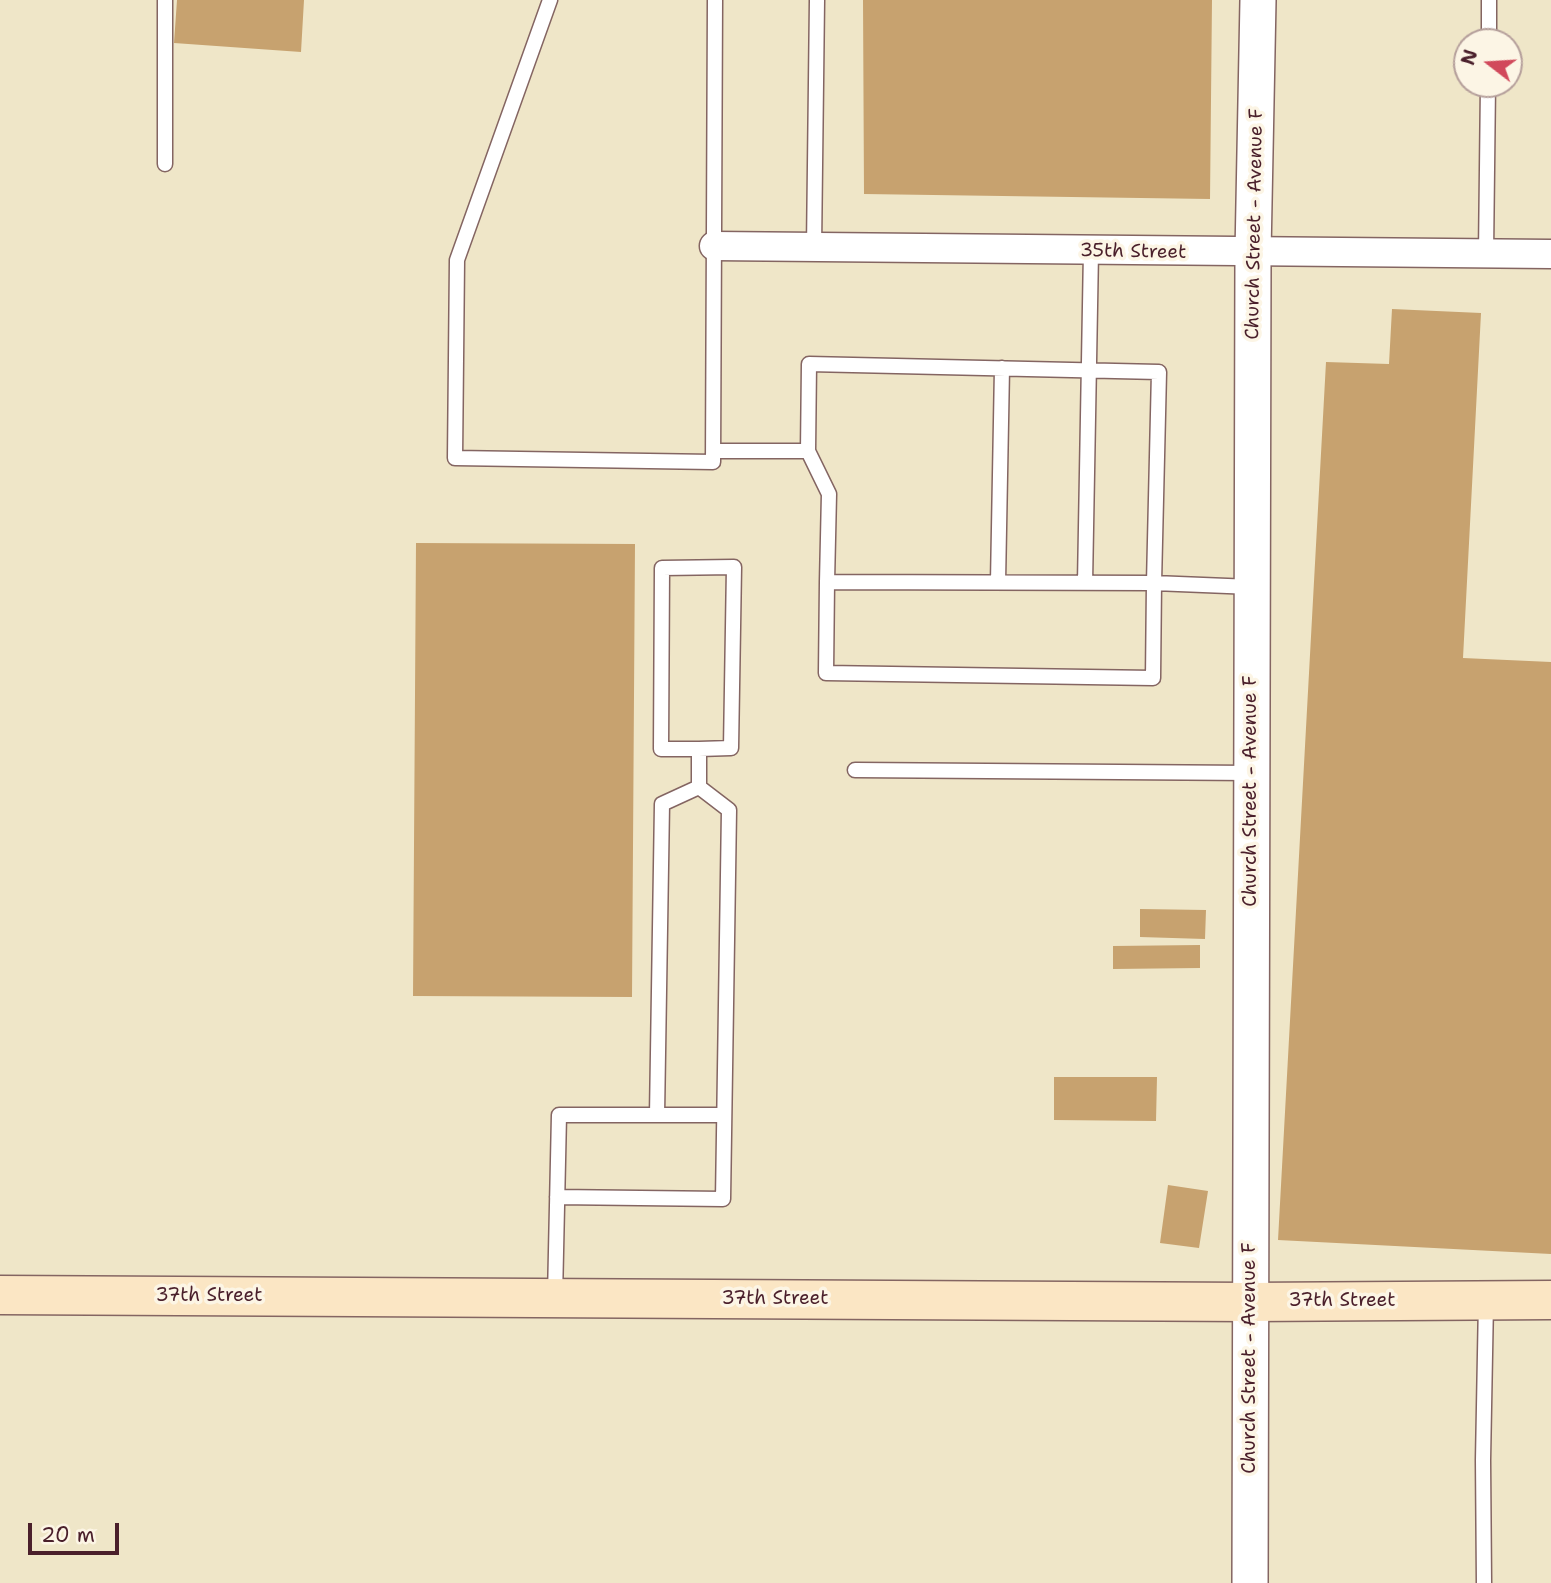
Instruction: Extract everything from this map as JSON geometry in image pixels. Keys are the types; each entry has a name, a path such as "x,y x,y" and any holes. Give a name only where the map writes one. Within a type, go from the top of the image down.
{"main road":[{"name":"37th Street","path":"0,1295 1250,1302 1551,1300"}],"street":[{"name":"Church Street - Avenue F","path":"1250,1583 1253,253 1258,0"},
{"name":"35th Street","path":"714,246 1551,254"}],"lane":[{"path":"165,0 165,164"},
{"path":"550,0 457,260 456,458 713,462 715,0"},
{"path":"814,248 817,0"},
{"path":"1489,0 1489,28"},
{"path":"1486,254 1488,98"},
{"path":"1085,583 1091,251"},
{"path":"809,364 1002,368 1158,372 1153,678 826,673 829,494 808,451 809,364"},
{"path":"998,582 1002,368"},
{"path":"714,451 808,451"},
{"path":"662,568 734,568 731,748 699,749 661,749 662,568"},
{"path":"827,582 1154,583 1252,587"},
{"path":"699,749 699,787"},
{"path":"855,770 1251,773"},
{"path":"557,1197 723,1199 729,810 699,787"},
{"path":"657,1115 662,804 699,787"},
{"path":"555,1298 559,1115 724,1115"},
{"path":"1483,1583 1486,1301"}],"building":[{"path":"177,0 304,0 301,52 174,43"},
{"path":"863,0 1212,0 1210,199 864,194"},
{"path":"1392,309 1481,313 1463,658 1551,662 1551,1254 1278,1240 1326,362 1389,364"},
{"path":"416,543 635,544 632,997 413,996"},
{"path":"1140,909 1206,910 1205,939 1140,937"},
{"path":"1200,945 1200,968 1113,969 1113,946"},
{"path":"1054,1077 1157,1077 1156,1121 1054,1120"},
{"path":"1168,1185 1208,1191 1199,1248 1160,1243"}]}
